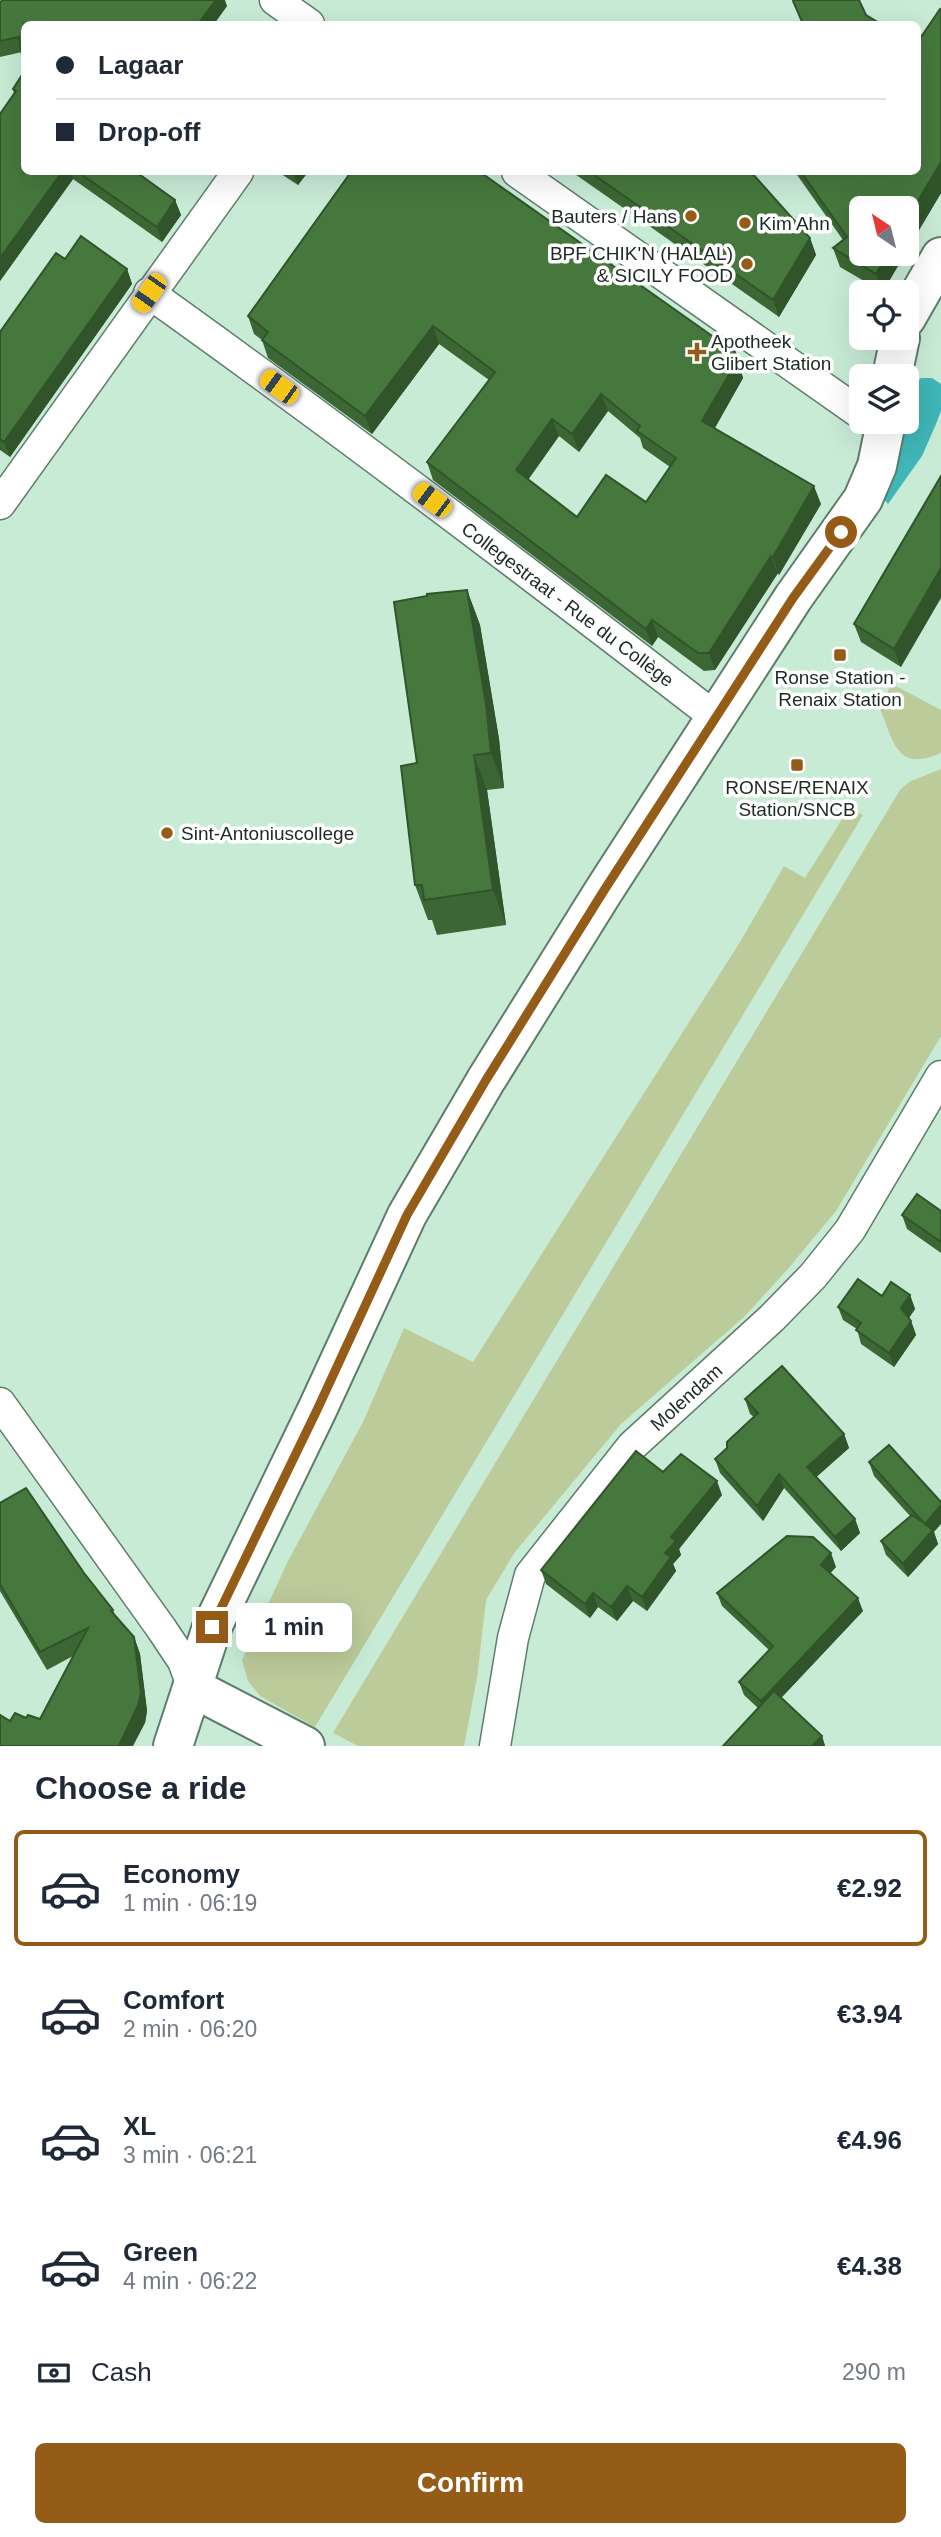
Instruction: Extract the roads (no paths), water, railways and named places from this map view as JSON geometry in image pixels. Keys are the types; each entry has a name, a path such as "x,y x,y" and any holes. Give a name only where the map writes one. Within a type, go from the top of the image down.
{"street":[{"path":"275,0 305,21"},
{"path":"0,504 236,175"},
{"path":"521,175 849,402"},
{"path":"919,297 941,257"},
{"name":"Collegestraat - Rue du Collège","path":"149,293 399,475 715,717"},
{"path":"173,1746 212,1627 407,1215 486,1080 715,717 793,598 863,499 877,466 877,434"},
{"name":"Molendam","path":"495,1746 513,1638 530,1575 632,1446 772,1318 813,1276 850,1230 941,1076"},
{"path":"0,1403 161,1628 183,1661 193,1688 242,1716 305,1746"}],"water":[{"path":"932,378 941,384 941,411 922,456 888,504 884,499 902,447 904,434 919,434 919,380"}],"place":[{"name":"Bauters / Hans","path":"691,216"},
{"name":"Kim Ahn","path":"745,223"},
{"name":"BPF CHIK'N (HALAL) & SICILY FOOD","path":"747,264"},
{"name":"Apotheek Glibert Station","path":"697,352"},
{"name":"Ronse Station - Renaix Station","path":"840,655"},
{"name":"RONSE/RENAIX Station/SNCB","path":"797,765"},
{"name":"Sint-Antoniuscollege","path":"167,833"}]}
